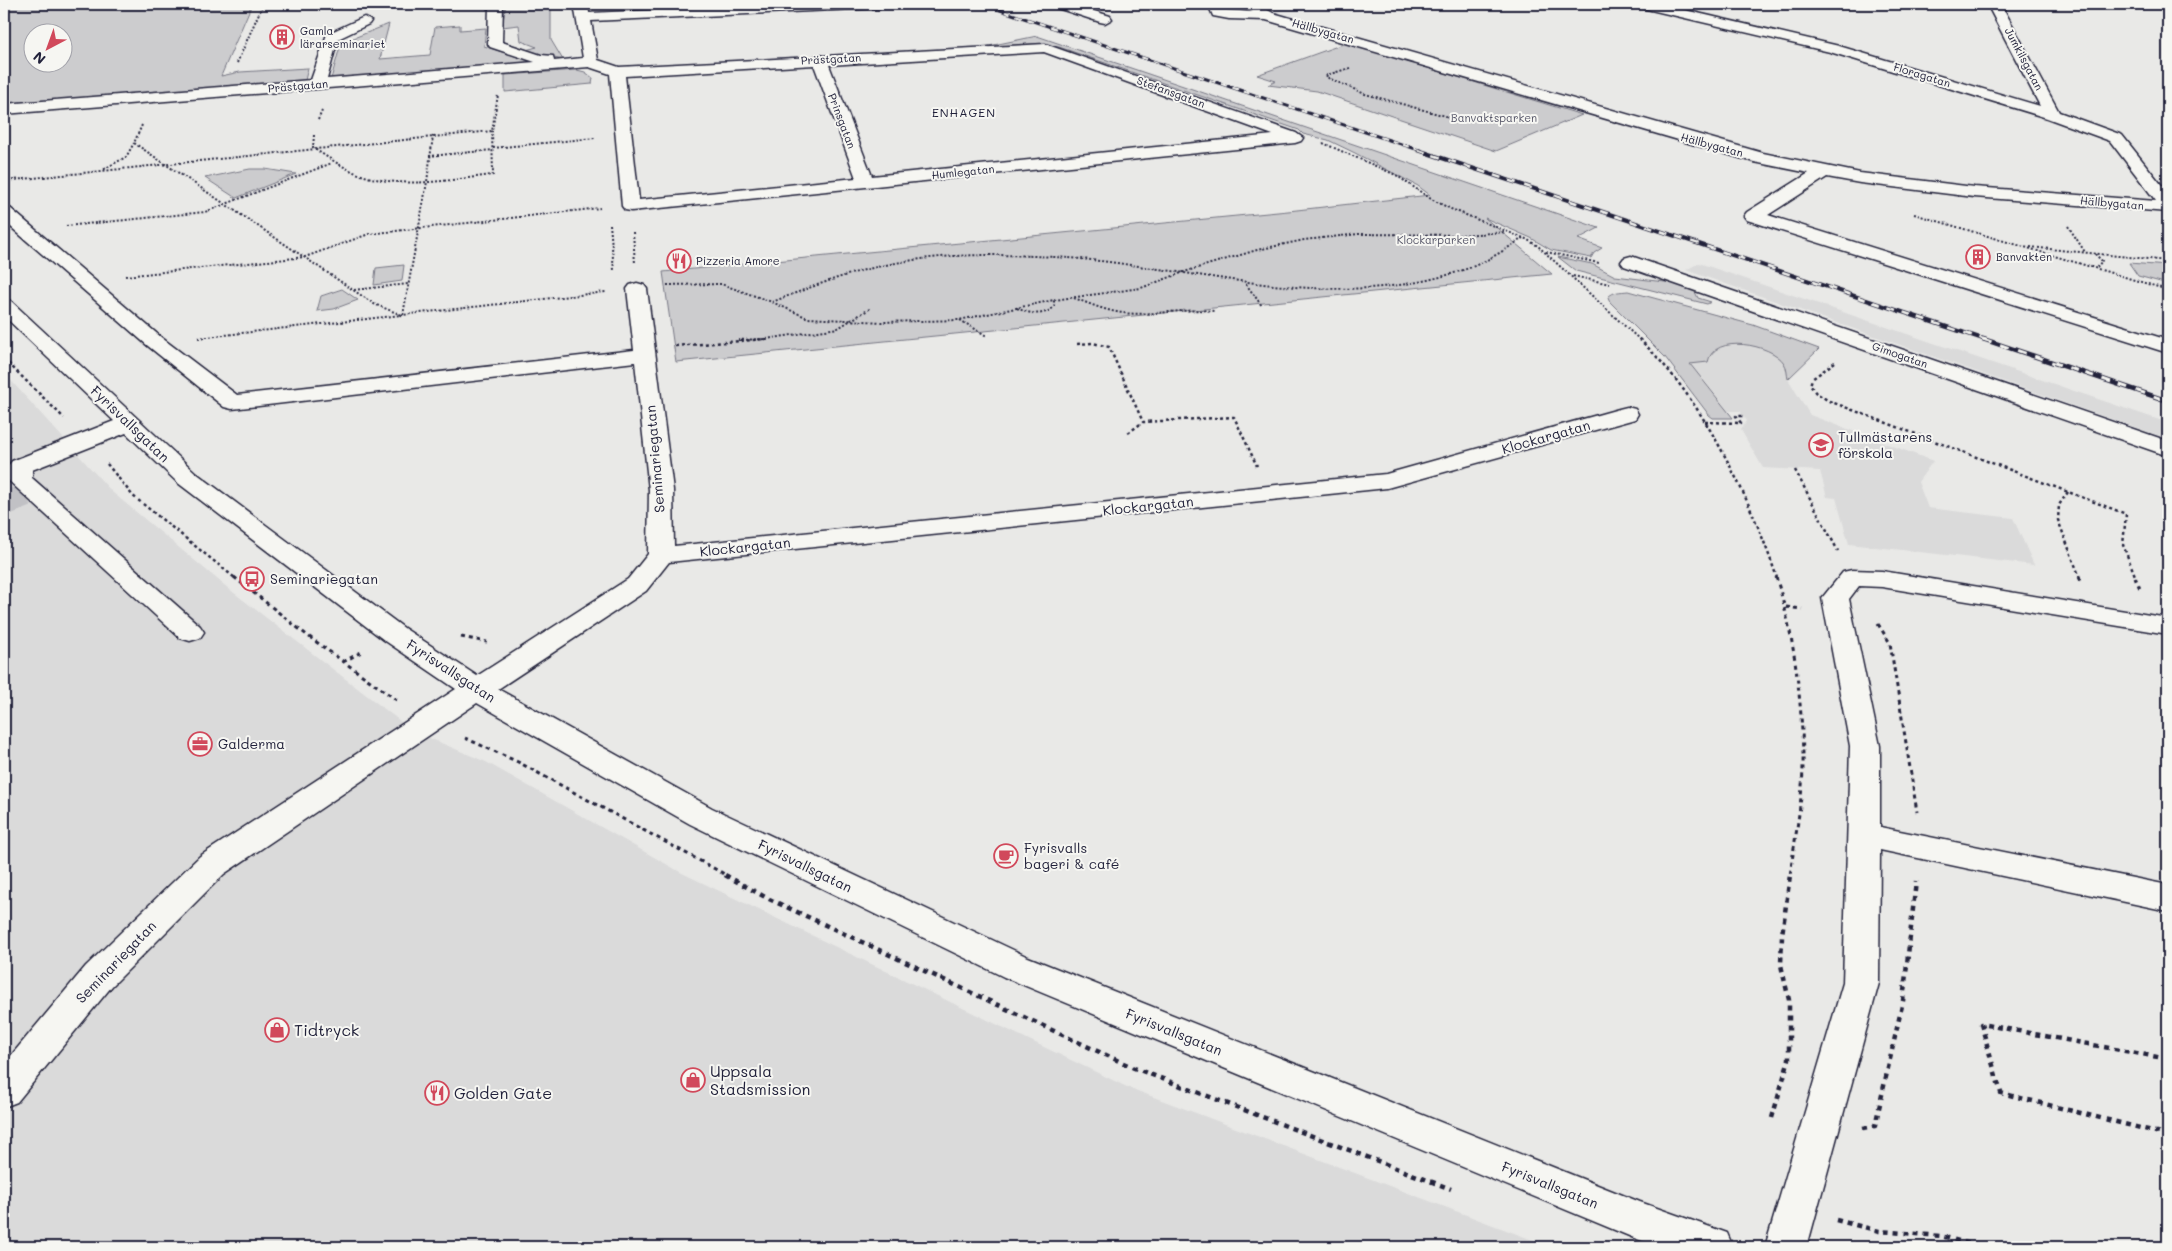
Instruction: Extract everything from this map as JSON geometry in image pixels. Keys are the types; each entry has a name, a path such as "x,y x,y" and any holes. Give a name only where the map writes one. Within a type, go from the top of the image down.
{"street":[{"path":"496,4 495,44 540,59 592,62 617,72 631,206"},
{"path":"592,62 582,10 879,4"},
{"path":"1059,4 1105,19"},
{"name":"Hällbygatan","path":"1230,4 1217,9 1218,13 1268,16 1760,158 1860,178 1974,192 2168,206"},
{"name":"Hällbygatan","path":"1242,4 1257,8 1268,16"},
{"name":"Floragatan","path":"1643,4 1834,49 2053,114 2116,138 2168,206"},
{"name":"Jumkilsgatan","path":"1994,4 2053,114"},
{"path":"317,84 332,37 364,21"},
{"name":"Prästgatan","path":"617,72 818,59 1045,48"},
{"name":"Stefansgatan","path":"1045,48 1158,87 1295,138"},
{"name":"Prinsgatan","path":"818,59 866,182"},
{"name":"Prästgatan","path":"4,109 27,111 285,89 317,84 374,83 448,77 592,62"},
{"name":"Humlegatan","path":"631,206 1295,138"},
{"path":"1824,170 1753,216 2168,347"},
{"path":"4,212 155,342 232,402 388,394 643,354"},
{"name":"Gimogatan","path":"1631,262 2168,449"},
{"name":"Seminariegatan","path":"4,1091 99,976 212,865 637,585 661,555 661,490 643,354 637,289"},
{"name":"Fyrisvallsgatan","path":"4,305 187,478 394,634 477,690 701,816 1016,967 1634,1219 1712,1247"},
{"name":"Klockargatan","path":"661,555 1387,481 1627,414"},
{"path":"130,423 20,466 20,480 190,632"},
{"path":"1786,1247 1860,982 1865,746 1835,598 1852,578 1882,579 2168,626"},
{"path":"1864,835 2168,898"}],"path":[{"path":"236,64 263,4"},
{"path":"1402,54 1332,72 1326,74 1326,77 1365,94 1463,120 1529,116 1566,103"},
{"path":"313,148 332,163 352,173 383,181 406,184 493,175 492,131 502,70"},
{"path":"101,170 126,157 142,126"},
{"path":"4,181 492,131"},
{"path":"313,148 314,135"},
{"path":"403,315 427,182 433,136"},
{"path":"429,156 603,137"},
{"path":"1295,138 1310,139 1335,147 1396,174 1444,206 1524,238 1545,252 1654,353 1682,389 1718,443 1738,482 1766,545 1786,607 1796,670 1803,754 1801,795 1782,935 1780,965 1789,1000 1789,1059 1772,1118"},
{"path":"134,143 166,163 225,206 374,304 403,315"},
{"path":"24,230 205,212 225,206 332,163"},
{"path":"631,206 637,289 672,284 720,284 772,302 808,318 853,320 959,320 1054,300 1141,288 1184,272 1257,250 1304,240 1359,234 1461,235 1507,232"},
{"path":"85,280 305,257 369,234 608,207"},
{"path":"2064,219 2085,253"},
{"path":"772,302 868,268 897,262 1022,256 1092,260 1184,272 1245,283 1334,289 1434,279 1472,268 1498,255 1524,238"},
{"path":"2168,261 2022,246 2168,290"},
{"path":"1545,252 1604,264 1631,262"},
{"path":"2095,254 2102,261 2096,268"},
{"path":"1245,283 1262,306"},
{"path":"354,290 408,284"},
{"path":"155,342 606,292"},
{"path":"1074,297 1085,303 1129,313 1196,309 1214,312"},
{"path":"1016,308 1026,312 1045,313 1054,307 1054,300"},
{"path":"643,354 675,346 766,339 838,328 871,308"},
{"path":"959,320 987,336"},
{"path":"1077,344 1093,343 1109,347 1143,422"},
{"path":"1838,359 1812,379 1810,386 1816,393 1829,401 2126,514 2123,544 2144,596"},
{"path":"1704,422 1741,422 1736,416 1744,416"},
{"path":"1128,433 1143,422 1234,417 1270,494"},
{"path":"1796,470 1852,578"},
{"path":"2068,492 2059,505 2058,520 2082,582"},
{"path":"189,541 193,539"},
{"path":"246,586 250,584"},
{"path":"453,632 461,637 489,642"},
{"path":"2168,1059 1981,1024 2001,1093 2168,1134"},
{"path":"1797,1210 1879,1231 1941,1236 1981,1247"}],"shaded area":[{"path":"1699,263 2168,423 2168,439 1686,270"},
{"name":"Tullmästarens förskola","path":"1674,303 1753,325 1819,349 1788,379 1810,415 1933,461 1918,482 1928,508 2013,518 2034,565 1849,544 1836,498 1827,497 1820,471 1763,468 1741,430 1747,421 1740,411 1728,411 1703,379 1657,328"},
{"path":"4,373 112,492 229,589 413,731 486,762 682,873 1127,1087 1551,1247 4,1247"}],"green space":[{"path":"4,4 252,4 221,76 240,72 308,68 305,80 4,106"},
{"path":"506,4 551,4 551,40 563,60 522,51 537,47 521,41 519,25 502,27"},
{"path":"389,24 380,59 430,55 435,27 460,25 460,30 486,28 484,46 537,63 331,79 341,43"},
{"name":"Klockarparken","path":"1037,36 1599,228 1578,239 1602,248 1594,253 1591,258 1551,250 1531,238 1485,218 1552,274 676,362 663,272 1288,211 1430,195 1418,186 1328,140 1303,134 1299,130 1059,47 1033,44 984,47"},
{"name":"Banvaktsparken","path":"1346,43 1582,115 1496,151 1317,91 1268,85 1276,81 1257,75"},
{"path":"577,70 585,72 593,78 592,84 505,92 505,75"},
{"path":"250,169 265,169 296,174 236,198 205,178"},
{"path":"1558,257 1592,264 1615,276 1673,283 1694,290 1698,298 1711,302 1707,304 1576,271"},
{"path":"2129,263 2168,266 2168,284 2138,276"},
{"path":"404,265 402,281 374,285 376,268"},
{"path":"342,289 358,300 334,309 317,311 321,296"},
{"path":"1628,291 1753,325 1819,349 1788,379 1785,365 1777,356 1768,351 1743,344 1720,347 1712,353 1708,362 1690,364 1733,418 1713,418 1665,357 1610,302 1608,297 1610,295"}],"tunnel":[{"path":"4,504 34,492"}],"railway":[{"path":"982,4 1422,151"},
{"path":"1418,150 1986,340"},
{"path":"1983,339 2168,401"}],"place":[{"name":"Gamla lärarseminariet","path":"282,37"},
{"name":"Banvakten","path":"1978,257"},
{"name":"Pizzeria Amore","path":"679,261"},
{"name":"Tullmästarens förskola","path":"1821,445"},
{"name":"Seminariegatan","path":"252,579"},
{"name":"Galderma","path":"200,744"},
{"name":"Fyrisvalls bageri & café","path":"1006,856"},
{"name":"Tidtryck","path":"277,1030"},
{"name":"Uppsala Stadsmission","path":"693,1080"},
{"name":"Golden Gate","path":"437,1093"}],"district":[{"name":"ENHAGEN","path":"964,113"}]}
